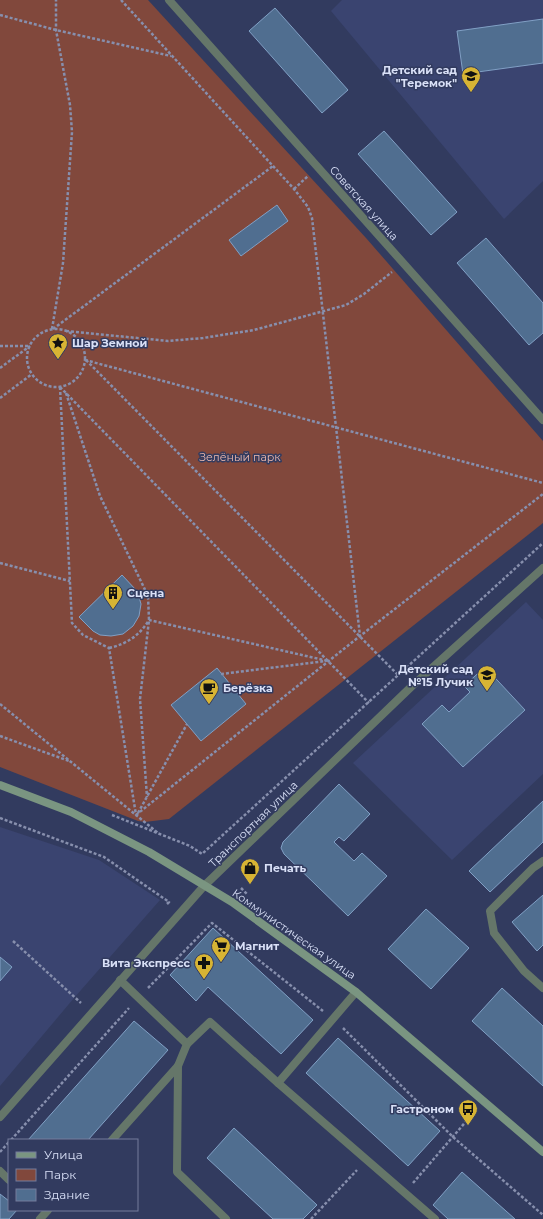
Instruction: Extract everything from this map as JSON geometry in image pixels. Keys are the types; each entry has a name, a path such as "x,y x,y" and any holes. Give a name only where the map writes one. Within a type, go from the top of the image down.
{"main road":[{"name":"Коммунистическая улица","path":"0,785 71,812 149,852 232,902 356,992 543,1152"}],"street":[{"name":"Советская улица","path":"169,0 543,420"},
{"name":"Транспортная улица","path":"0,1117 204,886 411,687 543,568"},
{"path":"543,861 533,868 490,911 494,933 524,971 543,988"},
{"path":"120,980 187,1044"},
{"path":"278,1083 356,992"},
{"path":"113,1139 178,1066 187,1044 210,1022 435,1219"},
{"path":"178,1066 177,1172 226,1219"},
{"path":"0,1172 8,1179"}],"path":[{"path":"52,329 63,263 72,132 70,105 56,30 56,0"},
{"path":"121,0 294,189 308,207 312,218 360,636"},
{"path":"0,15 56,30 172,56"},
{"path":"0,368 30,346 43,332 52,329 273,166"},
{"path":"294,189 318,168"},
{"path":"52,329 168,341 203,338 254,330 346,305 364,294 394,270"},
{"path":"30,346 27,360 32,374 42,384 60,387 72,383 81,373 85,360 81,343 76,337 66,331"},
{"path":"0,346 30,346"},
{"path":"85,360 543,483"},
{"path":"85,360 411,687"},
{"path":"0,398 32,374"},
{"path":"60,387 381,716"},
{"path":"60,387 72,623 76,630 83,635 109,648 130,640 143,630 149,620"},
{"path":"66,392 100,496 148,596 149,620 140,699 147,797"},
{"path":"136,815 328,661 543,494"},
{"path":"202,854 543,543"},
{"path":"0,563 70,581"},
{"path":"149,620 328,661"},
{"path":"109,648 136,815"},
{"path":"221,674 328,661"},
{"path":"0,704 160,834"},
{"path":"136,815 187,724"},
{"path":"0,736 71,762"},
{"path":"0,818 104,857 169,902 164,908"},
{"path":"12,1139 139,998 212,923 333,1019 453,1136 543,1215"},
{"path":"12,940 80,1004 86,998"},
{"path":"405,1192 469,1118"},
{"path":"0,1152 8,1143"},
{"path":"311,1219 366,1159"}],"shaded area":[{"name":"Детский сад \"Теремок\"","path":"342,0 543,0 543,181 504,219 331,11"},
{"name":"Детский сад №15 Лучик","path":"526,602 543,620 543,774 452,860 353,763"},
{"path":"0,827 99,860 160,900 74,998 0,1086"}],"green space":[{"name":"Зелёный парк","path":"0,0 148,0 366,238 543,441 543,523 169,819 145,822 138,821 0,767"}],"building":[{"path":"275,8 348,90 322,113 249,31"},
{"path":"543,19 543,63 463,74 457,31"},
{"path":"384,131 457,212 431,235 358,154"},
{"path":"277,205 288,221 241,256 229,240"},
{"path":"486,238 543,303 543,333 529,345 457,263"},
{"name":"Сцена","path":"122,575 136,590 139,597 141,604 139,616 133,626 123,634 111,636 100,635 93,631 79,617"},
{"path":"485,667 525,710 463,767 422,724 442,705 449,712 470,692 464,686"},
{"name":"Берёзка","path":"217,668 246,704 201,741 171,705"},
{"path":"339,784 370,814 344,841 339,837 334,842 354,861 362,853 387,876 348,916 284,854 281,848 283,842"},
{"path":"543,801 543,842 490,892 469,871"},
{"path":"543,895 543,945 537,951 512,922"},
{"path":"426,909 469,948 431,989 388,949"},
{"path":"213,928 313,1020 281,1054 208,987 196,1001 170,975"},
{"path":"0,957 12,967 0,981"},
{"path":"502,988 543,1026 543,1086 472,1021"},
{"path":"134,1021 168,1050 89,1139 29,1139"},
{"path":"338,1038 440,1131 408,1166 306,1073"},
{"path":"234,1128 317,1205 303,1219 273,1219 207,1158"},
{"path":"462,1172 515,1219 448,1219 433,1205"},
{"path":"0,1194 8,1200 8,1211 16,1211 9,1219 0,1219"}],"place":[{"name":"Детский сад \"Теремок\"","path":"471,93"},
{"name":"Шар Земной","path":"58,360"},
{"name":"Сцена","path":"113,610"},
{"name":"Детский сад №15 Лучик","path":"487,692"},
{"name":"Берёзка","path":"209,705"},
{"name":"Печать","path":"250,885"},
{"name":"Магнит","path":"221,963"},
{"name":"Вита Экспресс","path":"204,980"},
{"name":"Гастроном","path":"468,1126"}]}
